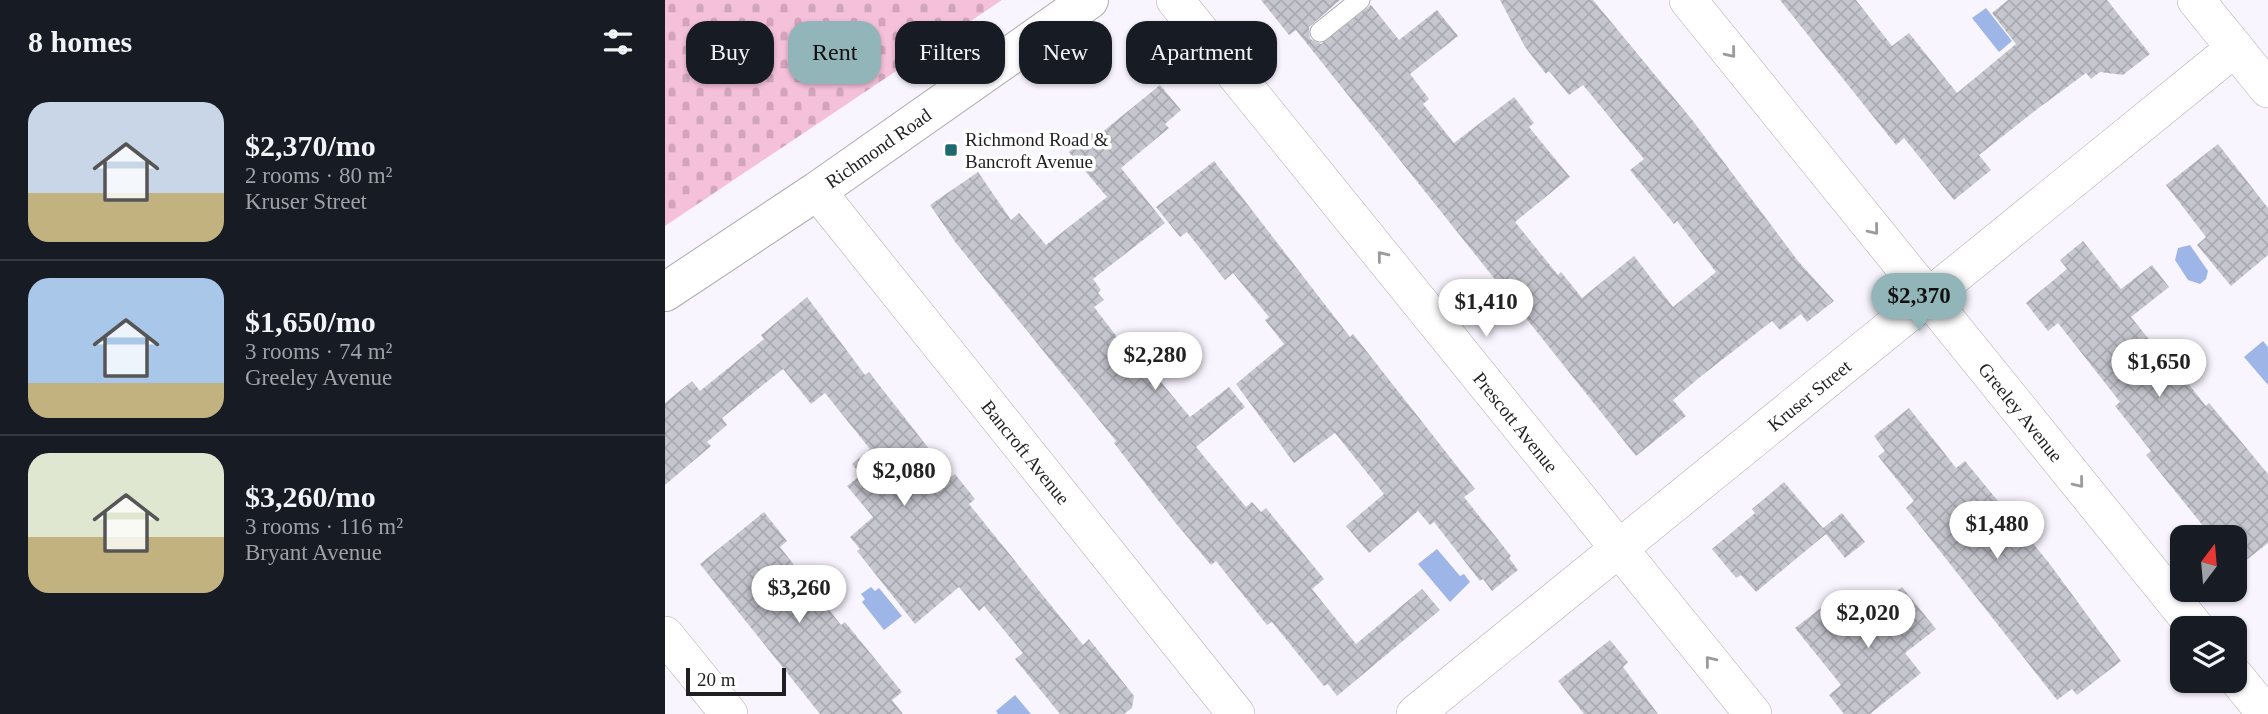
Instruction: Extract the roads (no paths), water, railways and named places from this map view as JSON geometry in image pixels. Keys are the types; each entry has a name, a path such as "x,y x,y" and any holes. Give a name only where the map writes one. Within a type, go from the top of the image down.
{"main road":[{"name":"Richmond Road","path":"665,292 817,191 1089,0"}],"street":[{"name":"Prescott Avenue","path":"1175,0 1753,714"},
{"name":"Greeley Avenue","path":"1688,0 2186,616"},
{"path":"2196,0 2268,89"},
{"name":"Kruser Street","path":"1415,714 2235,48"},
{"name":"Bancroft Avenue","path":"817,191 1236,714"},
{"path":"665,635 729,714"},
{"path":"2247,691 2266,714"}],"lane":[{"path":"1320,32 1360,0"}],"water":[{"path":"1986,8 2012,41 1999,52 1972,18"},
{"path":"2190,245 2208,271 2206,279 2200,284 2188,280 2175,260 2178,248"},
{"path":"2263,341 2268,347 2268,385 2244,357"},
{"path":"1437,549 1460,576 1464,574 1470,582 1450,602 1418,564"},
{"path":"871,587 875,591 879,588 902,616 884,630 862,602 865,599 861,594"},
{"path":"1015,695 1031,714 998,714 996,711"}],"place":[{"name":"Richmond Road & Bancroft Avenue","path":"951,150"}]}
